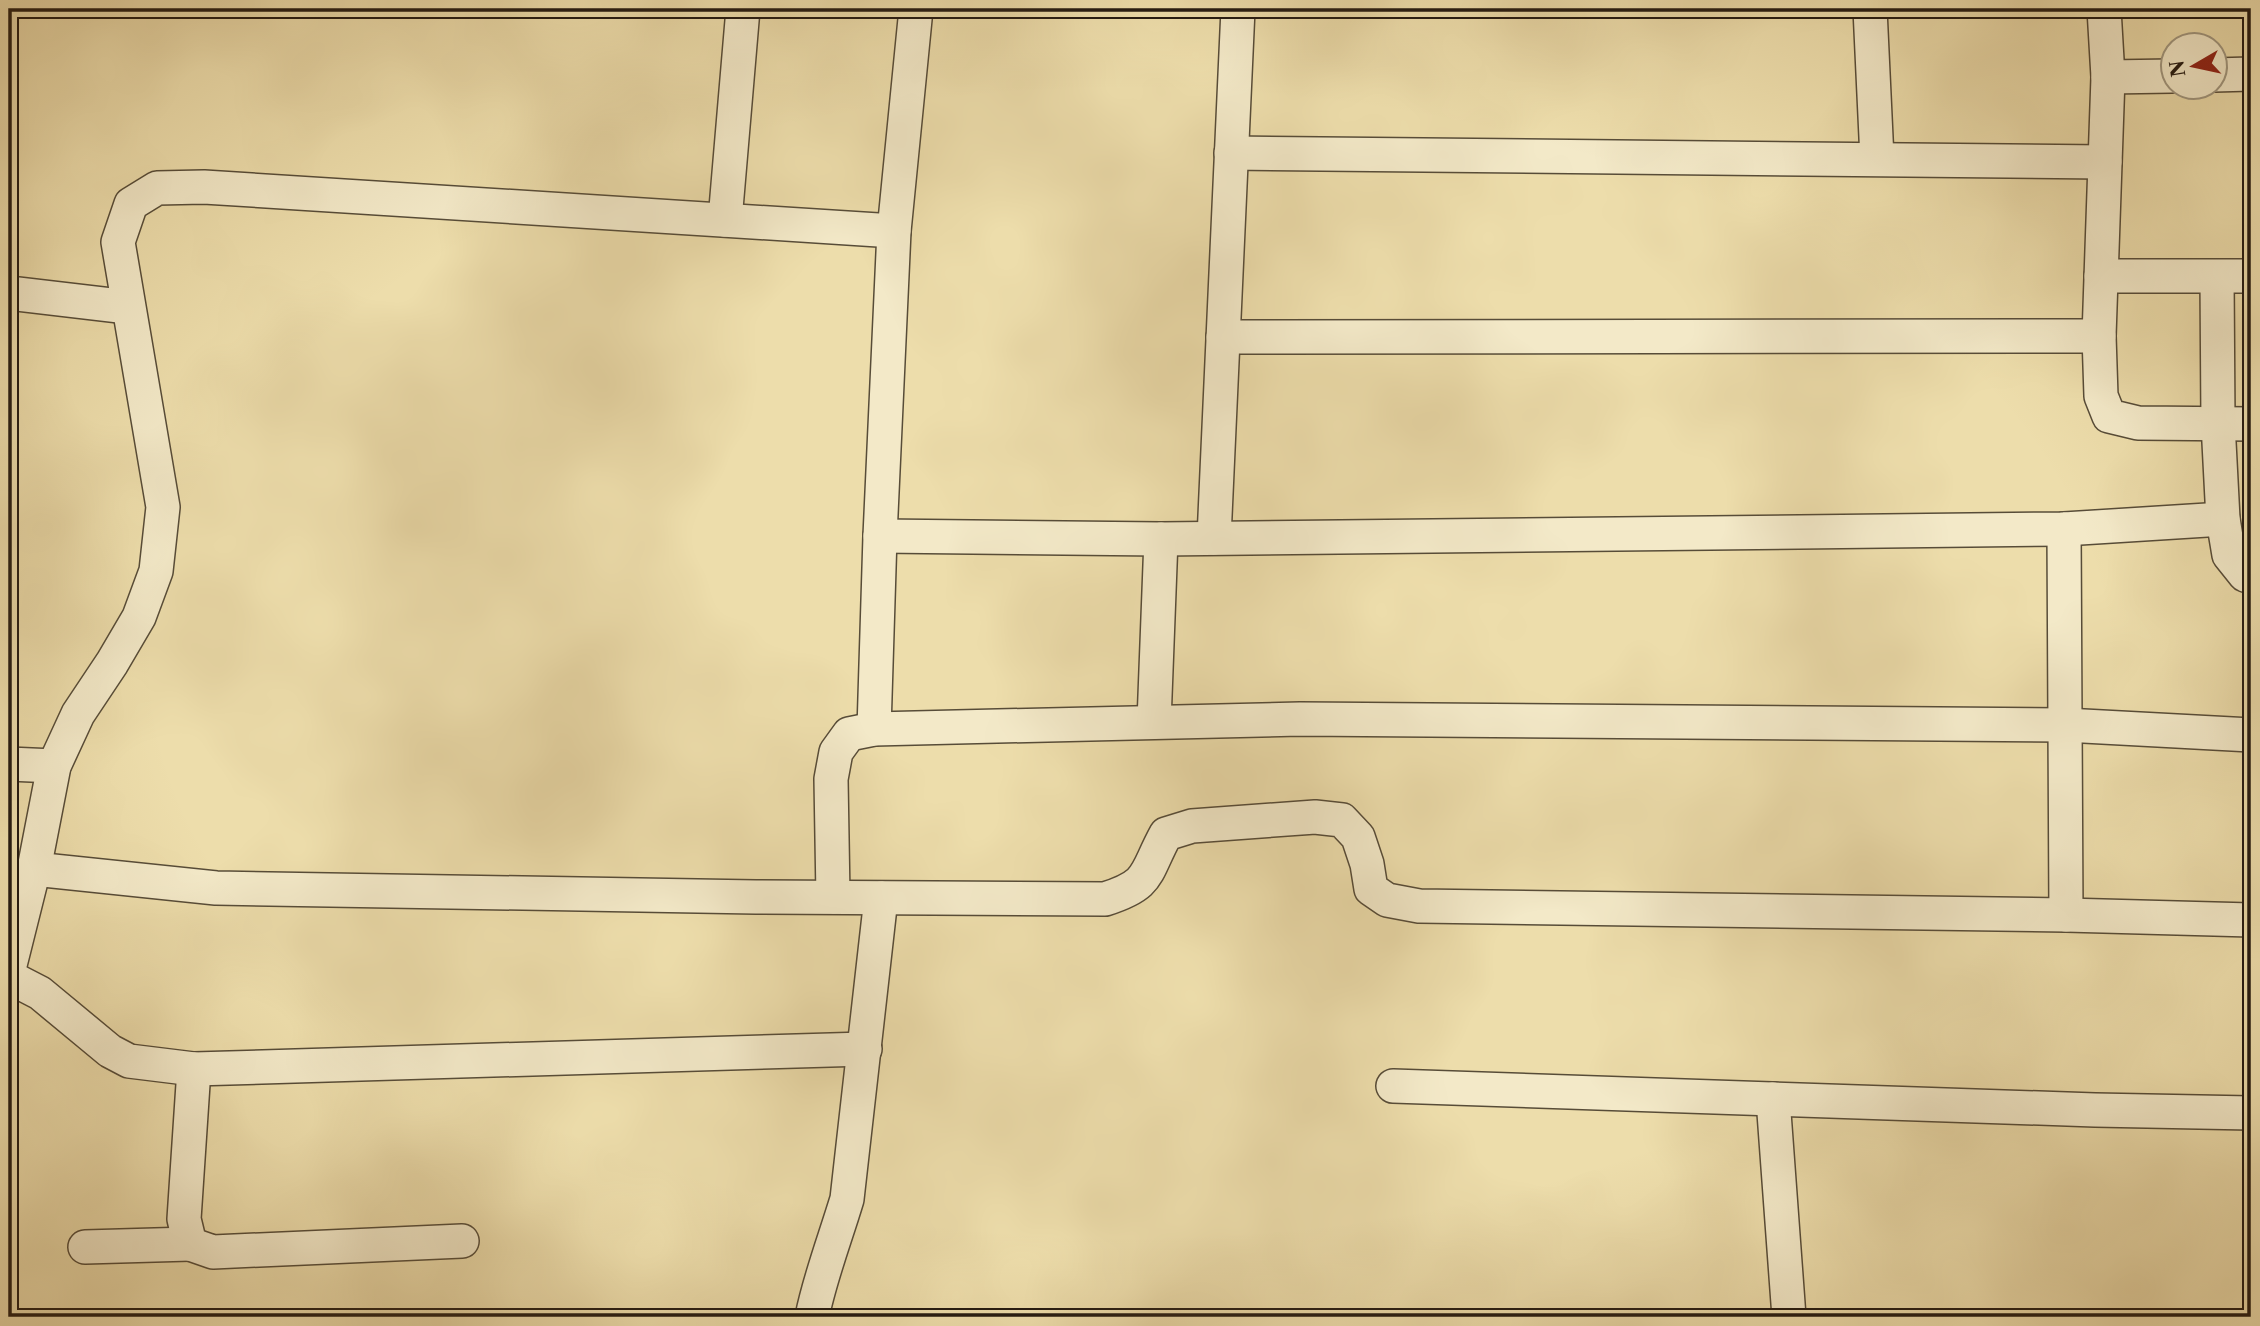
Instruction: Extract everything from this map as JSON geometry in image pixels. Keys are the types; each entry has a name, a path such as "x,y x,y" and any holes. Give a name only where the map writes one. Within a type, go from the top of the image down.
{"street":[{"path":"725,220 743,9"},
{"path":"874,729 894,231 916,9"},
{"path":"1214,538 1238,9"},
{"path":"1870,9 1877,159"},
{"path":"2104,9 2108,77 2099,336 2101,396 2109,416 2138,424 2251,424"},
{"path":"2228,75 2251,74"},
{"path":"2108,77 2158,76"},
{"path":"1231,153 2105,162"},
{"path":"9,970 34,869 54,766 78,714 139,617 156,570 163,507 118,242 131,204 157,188 205,187 894,231"},
{"path":"2101,276 2251,276"},
{"path":"2217,277 2218,423 2223,519 2229,555 2245,575 2251,577"},
{"path":"9,293 128,307"},
{"path":"1223,337 2099,336"},
{"path":"880,536 1161,539 2063,529 2223,519"},
{"path":"2063,529 2066,915"},
{"path":"1154,722 1161,539"},
{"path":"833,897 831,779 836,752 849,734 874,729 1314,719 2066,725 2251,735"},
{"path":"9,764 54,766"},
{"path":"34,869 216,888 1105,899 1130,891 1143,881 1166,834 1192,826 1315,817 1342,820 1358,837 1367,864 1371,889 1387,900 1419,906 2251,920"},
{"path":"812,1317 818,1284 847,1199 881,898"},
{"path":"9,977 40,993 110,1051 129,1061 194,1069 865,1049"},
{"path":"190,1244 184,1219 194,1069"},
{"path":"1393,1086 2251,1113"},
{"path":"1773,1099 1789,1317"},
{"path":"85,1247 190,1244 213,1252 462,1241"}]}
